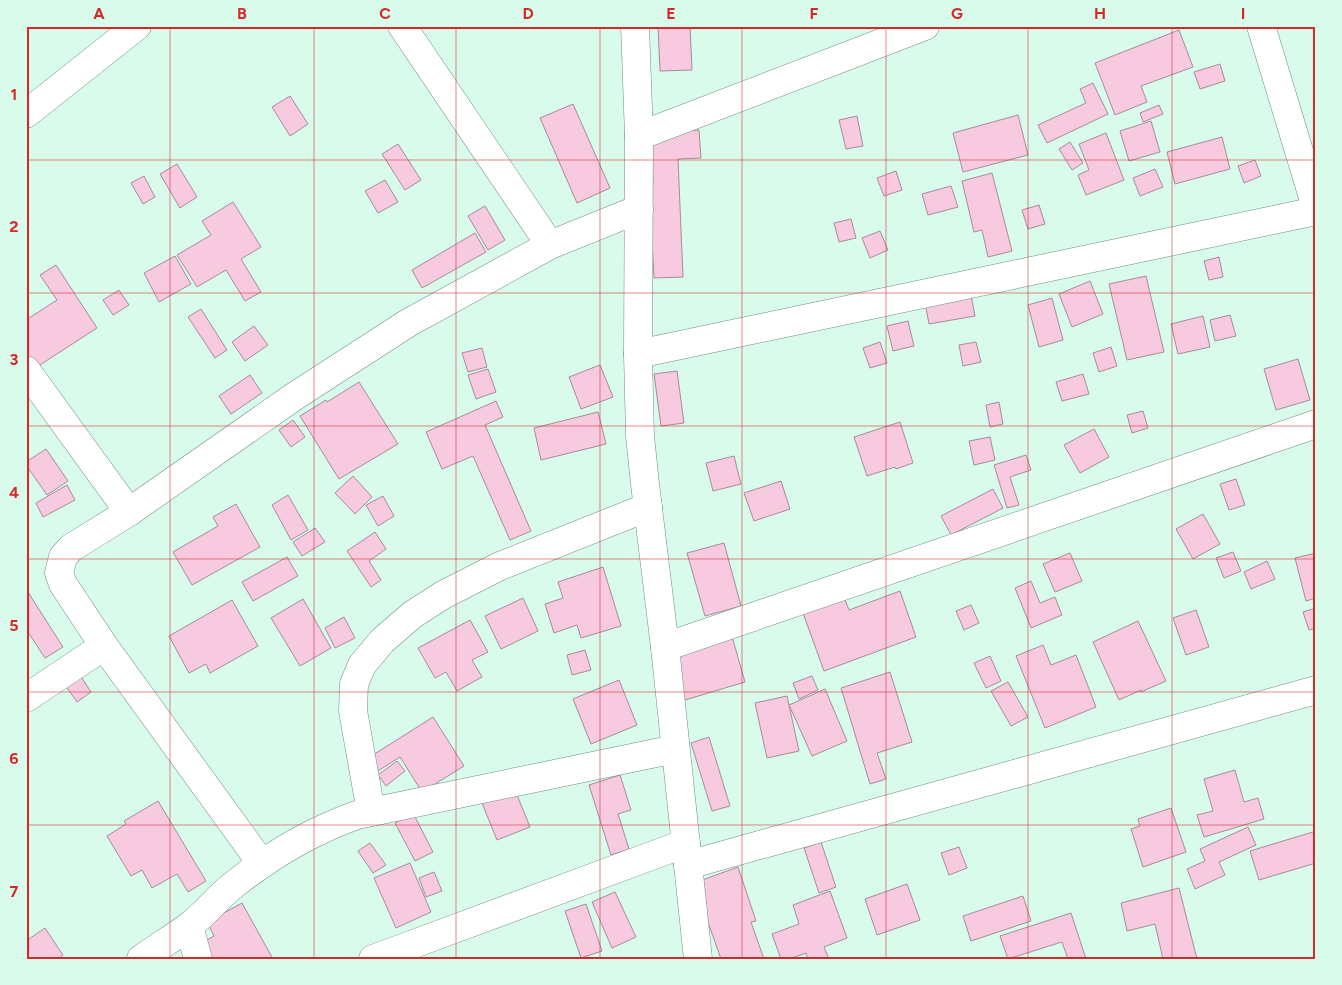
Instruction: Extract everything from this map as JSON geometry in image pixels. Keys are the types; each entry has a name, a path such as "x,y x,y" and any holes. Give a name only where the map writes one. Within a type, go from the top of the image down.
{"street":[{"path":"26,114 137,26"},
{"path":"402,26 550,245"},
{"path":"635,26 639,136 638,354 640,436 666,647 698,959"},
{"path":"639,136 925,26"},
{"path":"1261,26 1316,207"},
{"path":"262,864 104,646 63,584 59,573 63,557 72,548 129,512 295,396 408,323 550,245 639,209"},
{"path":"638,354 1316,211"},
{"path":"26,370 129,512"},
{"path":"666,647 1316,424"},
{"path":"371,812 354,711 354,684 362,665 382,641 412,615 443,595 500,566 648,507"},
{"path":"26,698 104,646"},
{"path":"373,959 687,854 1316,690"},
{"path":"140,959 189,926 230,888 262,864 314,833 339,821 371,812 675,749"},
{"path":"189,926 198,959"}],"building":[{"path":"658,26 690,26 692,70 660,71"},
{"path":"1179,30 1193,67 1141,86 1147,102 1115,115 1095,63"},
{"path":"1220,64 1225,81 1200,89 1194,72"},
{"path":"1093,83 1108,114 1047,143 1038,125 1086,103 1080,89"},
{"path":"290,96 308,124 290,136 272,107"},
{"path":"573,104 610,188 577,203 540,118"},
{"path":"1159,105 1163,114 1143,122 1140,113"},
{"path":"1018,115 1028,155 963,172 953,133"},
{"path":"857,116 863,146 846,149 839,120"},
{"path":"1151,121 1160,152 1129,161 1120,131"},
{"path":"699,130 701,158 678,159 683,277 654,278 649,182 653,182 651,132"},
{"path":"1106,133 1124,180 1086,195 1078,175 1089,170 1079,144"},
{"path":"1222,137 1230,169 1175,184 1167,152"},
{"path":"1070,142 1083,163 1072,170 1059,149"},
{"path":"398,144 421,180 405,190 382,154"},
{"path":"1255,160 1261,176 1244,183 1238,166"},
{"path":"177,164 197,197 180,208 160,174"},
{"path":"1155,169 1163,187 1140,196 1133,178"},
{"path":"896,171 902,190 884,196 877,178"},
{"path":"992,173 1012,251 988,257 982,230 974,232 962,181"},
{"path":"144,176 155,197 143,204 131,183"},
{"path":"385,180 398,202 378,213 365,191"},
{"path":"951,186 958,207 928,215 922,194"},
{"path":"233,202 261,247 241,259 261,292 245,301 226,270 197,287 177,255 211,235 202,221"},
{"path":"1039,205 1045,224 1028,229 1022,210"},
{"path":"485,206 505,240 488,250 468,216"},
{"path":"851,219 856,238 839,242 834,223"},
{"path":"880,231 888,250 870,258 862,238"},
{"path":"475,233 486,252 422,288 412,270"},
{"path":"175,256 191,284 159,302 144,273"},
{"path":"1219,257 1223,277 1209,280 1204,261"},
{"path":"56,265 97,328 26,374 26,320 57,300 40,275"},
{"path":"1146,276 1164,352 1127,360 1109,284"},
{"path":"1090,281 1103,314 1072,327 1059,294"},
{"path":"119,290 129,305 113,315 103,300"},
{"path":"971,295 975,316 929,324 925,303"},
{"path":"1052,298 1063,340 1039,347 1028,305"},
{"path":"201,309 227,350 215,358 188,317"},
{"path":"1230,315 1236,336 1215,341 1210,320"},
{"path":"1203,316 1210,347 1178,354 1171,324"},
{"path":"908,321 914,346 893,351 887,326"},
{"path":"254,326 268,345 245,361 232,342"},
{"path":"880,342 887,363 870,368 863,348"},
{"path":"976,342 981,362 963,366 959,345"},
{"path":"1111,347 1117,366 1099,372 1093,353"},
{"path":"482,348 487,367 468,372 462,353"},
{"path":"1298,359 1310,400 1276,410 1264,369"},
{"path":"600,365 613,397 581,409 569,377"},
{"path":"488,369 496,392 476,399 468,375"},
{"path":"677,371 684,423 661,426 654,374"},
{"path":"1083,374 1089,394 1062,401 1056,382"},
{"path":"250,375 262,393 231,414 219,396"},
{"path":"359,382 398,444 339,479 300,416"},
{"path":"496,401 503,417 485,425 531,531 510,540 473,456 442,469 426,432"},
{"path":"999,402 1003,424 990,427 986,405"},
{"path":"1143,411 1148,428 1132,433 1127,415"},
{"path":"598,412 606,444 541,460 534,428"},
{"path":"293,420 305,437 291,447 279,430"},
{"path":"900,422 913,463 867,476 854,437"},
{"path":"1094,429 1109,457 1080,473 1064,445"},
{"path":"990,437 995,460 974,465 969,441"},
{"path":"46,449 68,481 47,495 26,465 26,462"},
{"path":"1026,455 1031,470 1010,477 1019,505 1007,508 994,465"},
{"path":"734,456 741,484 713,491 706,463"},
{"path":"353,476 372,497 355,514 335,493"},
{"path":"1236,479 1245,505 1229,510 1220,484"},
{"path":"781,481 790,509 754,521 744,493"},
{"path":"67,485 75,500 43,517 36,503"},
{"path":"993,489 1003,508 951,535 941,516"},
{"path":"288,495 308,530 291,540 272,505"},
{"path":"383,496 394,516 378,526 366,505"},
{"path":"236,504 260,547 192,585 173,552 218,526 213,517"},
{"path":"1203,514 1220,544 1193,559 1176,529"},
{"path":"315,528 325,542 302,556 293,542"},
{"path":"375,532 386,549 369,561 381,580 371,587 347,551"},
{"path":"724,543 741,606 705,616 687,553"},
{"path":"1233,552 1241,571 1224,578 1216,558"},
{"path":"1070,553 1082,581 1055,592 1043,564"},
{"path":"1316,553 1316,598 1306,601 1295,558"},
{"path":"287,557 298,576 253,601 242,582"},
{"path":"1267,561 1275,579 1251,589 1244,572"},
{"path":"603,567 621,626 581,638 577,625 554,633 545,604 563,598 558,582"},
{"path":"1031,581 1040,603 1055,597 1062,615 1031,628 1015,588"},
{"path":"26,589 63,647 45,658 26,629"},
{"path":"900,591 916,637 824,671 803,613 844,597 849,610"},
{"path":"523,598 538,631 501,649 485,616"},
{"path":"303,599 331,648 300,666 271,618"},
{"path":"232,600 258,646 210,673 206,664 189,673 169,636"},
{"path":"971,605 979,623 964,630 956,611"},
{"path":"1316,608 1316,628 1309,630 1303,612"},
{"path":"1196,610 1209,647 1186,655 1173,618"},
{"path":"344,617 355,638 335,648 325,628"},
{"path":"470,620 488,652 472,660 482,677 457,691 446,672 435,678 418,648"},
{"path":"1138,621 1166,681 1119,700 1093,642"},
{"path":"731,633 745,682 685,700 671,651"},
{"path":"1043,645 1051,665 1076,655 1096,707 1045,728 1016,656"},
{"path":"585,650 591,670 572,675 567,655"},
{"path":"990,656 1001,681 986,688 974,663"},
{"path":"78,672 91,692 77,702 63,682"},
{"path":"890,672 912,742 877,753 886,779 870,784 841,688"},
{"path":"812,676 818,690 799,699 793,683"},
{"path":"619,680 637,725 591,744 573,699"},
{"path":"1008,682 1028,717 1011,726 991,691"},
{"path":"825,689 847,741 812,756 789,705"},
{"path":"787,696 799,751 767,758 755,703"},
{"path":"433,717 464,766 422,792 400,757 373,774 365,760"},
{"path":"709,737 730,806 712,811 691,743"},
{"path":"397,761 405,771 386,786 378,775"},
{"path":"1235,770 1244,802 1258,798 1264,819 1204,837 1197,815 1213,811 1204,779"},
{"path":"620,775 631,810 618,814 629,849 611,855 589,785"},
{"path":"515,790 530,827 497,840 482,803"},
{"path":"158,801 206,881 188,892 177,874 152,888 142,870 131,876 107,836 126,824 124,821"},
{"path":"1171,808 1186,852 1143,867 1131,829 1140,826 1138,819"},
{"path":"413,813 433,852 415,861 395,823"},
{"path":"1248,827 1256,845 1219,862 1225,875 1195,889 1187,869 1205,861 1200,849"},
{"path":"1316,831 1316,863 1259,880 1250,851"},
{"path":"821,842 836,887 819,893 804,848"},
{"path":"370,843 386,865 373,873 358,851"},
{"path":"959,847 967,868 949,875 941,853"},
{"path":"410,863 431,912 396,928 374,878"},
{"path":"738,867 756,921 751,922 764,959 721,959 694,883"},
{"path":"434,872 442,891 426,897 419,878"},
{"path":"907,884 920,920 877,935 865,899"},
{"path":"1179,888 1197,959 1163,959 1155,924 1127,931 1121,903"},
{"path":"830,891 847,938 824,947 829,959 808,959 806,953 789,959 781,959 772,934 799,924 793,905"},
{"path":"615,892 636,937 612,948 592,902"},
{"path":"1023,896 1031,921 971,941 963,916"},
{"path":"242,903 273,959 186,959 183,954 214,936 207,922"},
{"path":"586,904 602,951 581,958 565,911"},
{"path":"1071,913 1086,959 1068,959 1062,942 1008,959 1000,936"},
{"path":"45,928 63,955 58,959 26,959 26,941"}]}
